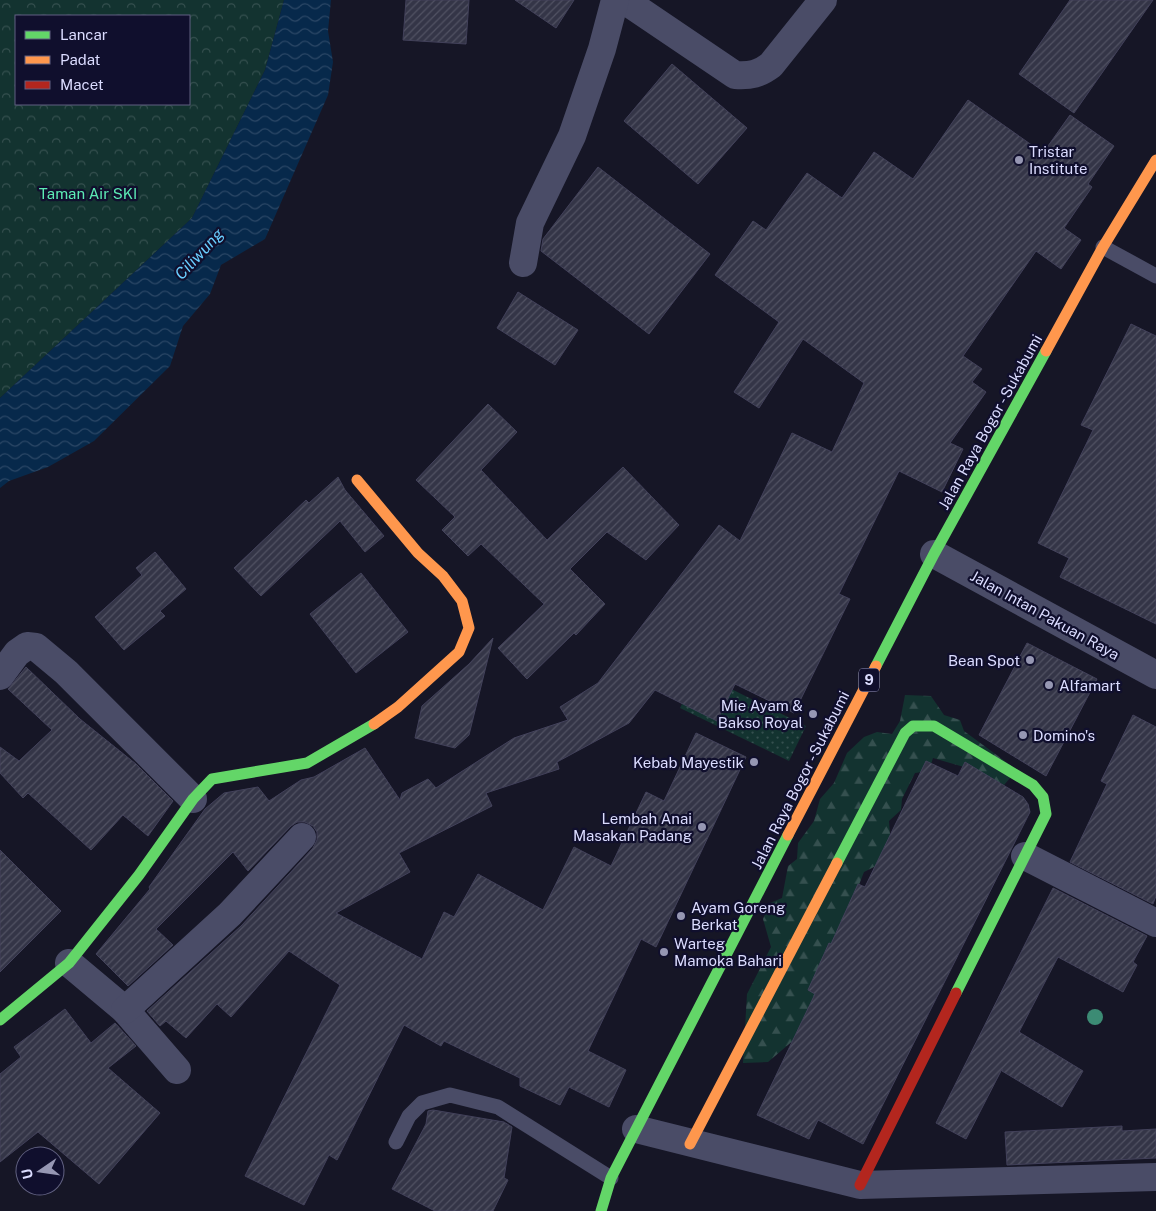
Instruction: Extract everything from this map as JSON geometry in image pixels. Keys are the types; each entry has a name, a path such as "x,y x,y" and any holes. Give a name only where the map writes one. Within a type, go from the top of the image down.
{"main road":[{"name":"Jalan Raya Bogor - Sukabumi","path":"601,1211 611,1178 934,554 1103,247 1156,160"},
{"path":"0,1020 69,963 139,875 193,799 212,779 306,763 351,739 398,707 459,652 469,628 462,601 443,576 418,554 357,480"},
{"path":"690,1144 905,733 913,726 934,726 1039,790 1046,805 1046,814 860,1185"}],"street":[{"path":"523,263 530,223 572,136 602,49 615,0"},
{"path":"624,0 735,75 749,76 761,73 772,65 823,0"},
{"name":"Jalan Intan Pakuan Raya","path":"934,554 1156,675"},
{"path":"0,676 17,653 27,646 36,647 66,672 193,799"},
{"path":"125,1010 230,914 302,837"},
{"path":"1025,856 1156,923"},
{"path":"69,963 125,1010 177,1070"},
{"path":"636,1129 860,1185 1156,1177"}],"lane":[{"path":"1103,247 1156,276"},
{"path":"396,1142 409,1116 422,1103 450,1095 498,1108 611,1178"}],"green space":[{"name":"Taman Air SKI","path":"0,0 284,0 265,70 192,218 0,398"},
{"path":"697,672 806,726 789,761 680,708"},
{"path":"905,695 931,696 944,715 960,720 964,731 1017,770 1004,785 981,772 933,758 929,771 915,773 902,799 901,810 889,821 891,847 886,861 864,872 842,928 815,1022 768,1062 743,1063 747,994 771,947 763,919 770,903 782,898 788,866 797,859 798,843 814,821 820,799 834,783 847,753 864,737 877,732 892,734 900,721"}],"water":[{"name":"Ciliwung","path":"284,0 331,0 328,31 333,62 328,95 265,239 221,265 210,294 183,326 170,366 94,441 48,467 9,481 0,488 0,398 192,218 265,70"}],"building":[{"path":"406,0 469,0 466,44 403,40"},
{"path":"515,0 574,0 556,28"},
{"path":"1070,0 1153,0 1074,113 1019,74"},
{"path":"672,64 747,128 698,184 624,121"},
{"path":"968,100 1043,153 1070,115 1114,146 1088,184 1092,187 1064,228 1081,240 1061,269 1036,251 963,356 982,369 972,382 986,392 950,443 963,449 942,492 899,471 839,594 850,599 794,713 735,684 717,721 655,690 629,723 557,762 559,769 486,793 492,806 399,853 410,872 336,913 422,959 444,912 454,917 478,874 543,910 574,847 611,866 646,792 664,801 696,733 746,757 656,947 641,939 588,1051 626,1070 609,1107 569,1087 560,1105 520,1086 520,1078 444,1041 441,1046 404,1025 337,1160 329,1155 304,1205 245,1176 340,985 289,951 231,1017 217,1004 186,1038 166,1021 160,1026 147,1011 241,926 313,848 317,840 317,832 313,826 305,822 297,822 291,826 248,871 233,852 156,929 173,945 128,986 96,954 150,889 149,887 205,809 224,793 258,787 269,801 301,780 314,777 365,748 400,800 402,793 428,779 436,788 514,738 568,720 560,707 598,683 719,525 740,541 792,433 832,452 864,383 803,339 759,408 734,392 779,322 715,275 753,221 766,230 807,173 842,198 874,152 913,179"},
{"path":"598,167 710,254 649,334 541,251 543,239"},
{"path":"518,292 578,330 555,365 497,328"},
{"path":"1131,324 1156,336 1156,624 1060,577 1069,558 1038,543 1093,430 1081,425"},
{"path":"488,404 517,432 481,470 547,540 623,467 679,525 646,560 607,532 570,569 605,604 576,635 574,633 527,679 498,648 544,604 481,544 468,556 442,530 455,517 416,480"},
{"path":"338,477 345,490 384,536 365,552 340,521 261,596 234,568 306,500 309,503"},
{"path":"155,552 186,589 160,611 165,616 124,650 95,617 142,575 136,568"},
{"path":"361,573 408,632 356,673 310,614"},
{"path":"493,638 469,735 455,748 415,738 422,706 469,664"},
{"path":"1027,643 1097,679 1046,776 979,735"},
{"path":"26,667 80,719 136,764 173,801 148,836 123,815 91,850 28,793 23,798 0,773 0,747 19,761 52,730 8,689"},
{"path":"1133,715 1156,727 1156,896 1153,904 1070,862 1107,784 1101,781"},
{"path":"926,761 958,776 965,762 1023,797 1028,804 1030,812 863,1144 818,1120 809,1139 757,1115 815,994 808,990 829,943 831,944 858,884 865,887"},
{"path":"0,850 61,911 0,972"},
{"path":"1053,888 1147,936 1133,962 1137,965 1123,992 1058,957 1019,1032 1083,1071 1062,1107 1002,1071 1002,1069 966,1139 936,1123"},
{"path":"65,1009 91,1043 115,1023 136,1046 108,1068 160,1113 99,1184 65,1155 65,1146 54,1146 38,1132 20,1146 15,1146 15,1150 0,1162 0,1074 21,1057 14,1047"},
{"path":"433,1110 504,1122 512,1127 504,1178 508,1180 493,1211 435,1211 392,1189 426,1124 428,1111"},
{"path":"1122,1126 1122,1131 1156,1129 1156,1158 1007,1165 1005,1132"}],"traffic: fast":[{"path":"876,666 934,554 1046,351"},
{"path":"0,1020 69,963 139,875 193,799 212,779 307,763 374,724"},
{"path":"837,863 905,733 913,726 934,726 1033,785 1043,797 1046,814 956,993"},
{"path":"601,1211 611,1178 788,835"}],"traffic: slow":[{"path":"1046,351 1103,247 1156,160"},
{"path":"357,480 418,553 443,576 462,601 469,628 459,652 398,707 374,724"},
{"path":"788,835 876,666"},
{"path":"690,1144 837,863"}],"traffic: jam":[{"path":"860,1185 956,993"}],"place":[{"name":"Tristar Institute","path":"1019,160"},
{"name":"Bean Spot","path":"1030,660"},
{"name":"Alfamart","path":"1049,685"},
{"name":"Mie Ayam & Bakso Royal","path":"813,714"},
{"name":"Domino's","path":"1023,735"},
{"name":"Kebab Mayestik","path":"754,762"},
{"name":"Lembah Anai Masakan Padang","path":"702,827"},
{"name":"Ayam Goreng Berkat","path":"681,916"},
{"name":"Warteg Mamoka Bahari","path":"664,952"}]}
